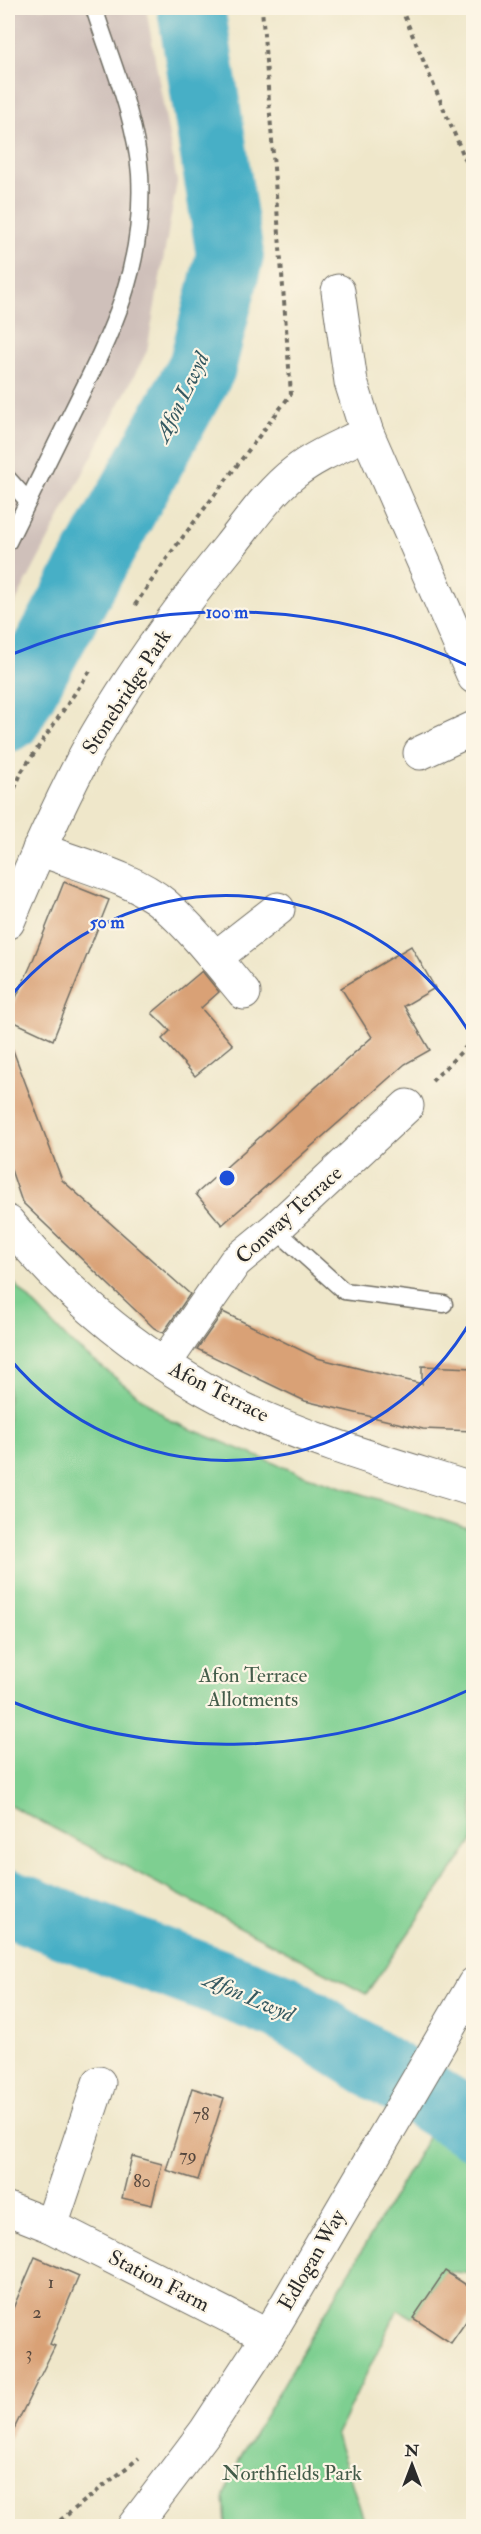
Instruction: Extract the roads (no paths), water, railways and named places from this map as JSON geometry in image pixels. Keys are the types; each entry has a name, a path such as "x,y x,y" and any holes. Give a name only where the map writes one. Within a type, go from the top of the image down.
{"street":[{"path":"338,291 351,382 367,433 474,677"},
{"name":"Stonebridge Park","path":"8,922 39,849 83,759 135,676 205,576 266,501 294,472 327,452 367,433"},
{"path":"420,753 474,728"},
{"path":"39,849 131,885 163,903 244,993"},
{"path":"214,958 278,909"},
{"name":"Conway Terrace","path":"164,1364 234,1262 275,1229 407,1106"},
{"name":"Afon Terrace","path":"8,1222 30,1250 94,1312 164,1364 237,1406 297,1430 474,1491"},
{"name":"Edlogan Way","path":"135,2526 205,2432 268,2336 466,1997"},
{"path":"51,2226 99,2083"},
{"name":"Station Farm","path":"8,2208 51,2226 268,2336"}],"lane":[{"path":"8,542 113,329 130,281 138,237 140,173 129,116 94,8"},
{"path":"8,479 28,501"},
{"path":"275,1229 344,1291 444,1304"}],"waterway":[{"name":"Afon Lwyd","path":"8,718 202,367 230,255 191,8"},
{"name":"Afon Lwyd","path":"8,1903 282,2007 474,2126"}],"park label":[{"name":"Afon Terrace Allotments","path":"253,1687"},
{"name":"Northfields Park","path":"292,2473"}]}
